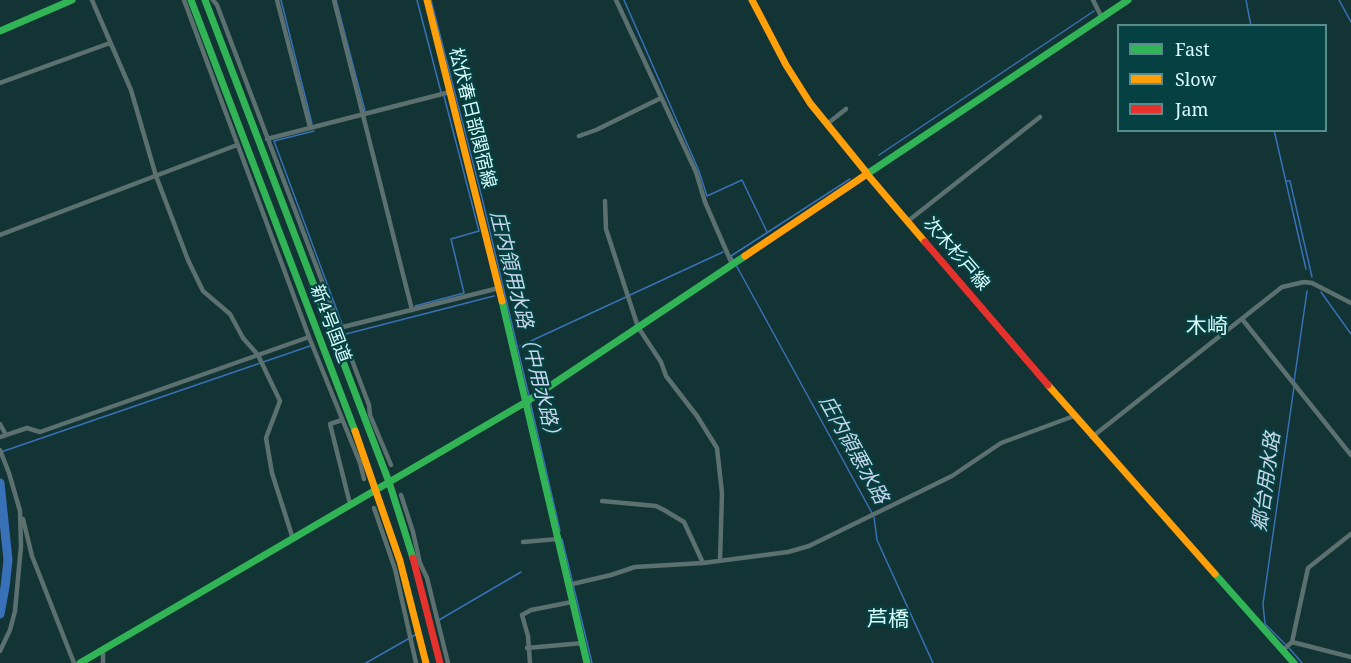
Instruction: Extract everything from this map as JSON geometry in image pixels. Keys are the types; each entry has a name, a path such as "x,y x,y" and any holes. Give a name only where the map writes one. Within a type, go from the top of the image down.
{"main road":[{"path":"0,31 72,0"},
{"name":"新4号国道","path":"191,0 192,13 244,152 360,454 376,489 426,663"},
{"name":"新4号国道","path":"205,0 370,425 415,554 440,663"},
{"name":"松伏春日部関宿線","path":"427,0 499,288 587,663"},
{"name":"次木杉戸線","path":"752,0 786,65 810,102 867,174 1092,437 1294,663"},
{"path":"80,663 526,402 1128,0"}],"street":[{"path":"92,0 131,90 156,176 188,260 203,291 230,314 243,338 258,355 280,401 266,438 273,472 293,539"},
{"path":"184,0 192,13 237,145 244,152 309,336 342,420 360,454 364,479"},
{"path":"213,0 217,5 369,405 370,425 391,465"},
{"path":"277,0 309,128"},
{"path":"334,0 412,310"},
{"path":"616,0 696,172 705,202 732,264"},
{"path":"1094,0 1102,18"},
{"path":"0,83 110,43"},
{"path":"267,139 450,92"},
{"path":"579,136 661,98"},
{"path":"827,124 846,110"},
{"path":"908,221 1040,117"},
{"path":"0,234 237,145"},
{"path":"605,201 606,229 638,327 662,362 666,376 697,416 717,448 722,493 720,560"},
{"path":"1092,437 1282,287 1312,282 1351,303"},
{"path":"339,328 499,288"},
{"path":"1242,319 1351,455"},
{"path":"0,424 3,436 27,428 40,432 309,336"},
{"path":"568,585 635,567 703,563 788,552 809,546 952,476 1001,442 1074,416"},
{"path":"342,420 330,424 351,504"},
{"path":"0,450 9,473 32,556 74,663"},
{"path":"401,495 413,532 415,554 427,578 448,663"},
{"path":"602,501 656,506 684,522 703,563"},
{"path":"374,508 396,561 416,663"},
{"path":"0,651 10,630 15,611 21,546 20,511"},
{"path":"1283,650 1292,642 1308,568 1351,534"},
{"path":"523,542 558,539"},
{"path":"530,663 527,648 528,636 522,615 531,610 572,602"},
{"path":"1292,642 1351,657"},
{"path":"527,648 583,643"},
{"path":"103,650 103,663"}],"waterway":[{"path":"281,0 312,124"},
{"path":"336,0 365,111"},
{"path":"417,0 441,92"},
{"name":"庄内領用水路（中用水路）","path":"431,0 482,198 529,396"},
{"path":"624,0 699,171 707,196 742,180 767,232"},
{"name":"郷台用水路","path":"1246,0 1251,24"},
{"path":"1339,0 1351,22"},
{"path":"879,155 1094,11"},
{"path":"415,306 464,293 451,239 479,231 444,96"},
{"path":"314,131 274,141 342,324"},
{"name":"郷台用水路","path":"1274,132 1306,269"},
{"path":"734,261 731,256 850,179"},
{"path":"1286,181 1290,181 1312,277"},
{"path":"630,295 723,252"},
{"name":"庄内領悪水路","path":"736,265 872,513"},
{"name":"郷台用水路","path":"1294,382 1307,291"},
{"path":"1321,292 1351,334"},
{"path":"346,334 494,296"},
{"path":"520,346 626,297"},
{"path":"1,452 310,346"},
{"name":"郷台用水路","path":"1285,644 1265,624 1263,604 1294,387"},
{"name":"庄内領用水路（中用水路）","path":"530,401 560,531"},
{"path":"0,483 8,560 0,614"},
{"name":"庄内領悪水路","path":"874,517 877,540 933,663"},
{"name":"庄内領用水路（中用水路）","path":"562,539 592,663"},
{"path":"439,620 521,572"},
{"path":"366,663 415,635"},
{"name":"郷台用水路","path":"1289,648 1302,663"}],"traffic: fast":[{"path":"0,31 72,0"},
{"path":"191,0 355,431"},
{"path":"205,0 389,482 413,558"},
{"path":"866,172 867,174 1128,0"},
{"path":"80,663 526,402 745,256"},
{"path":"502,301 587,663"},
{"path":"1215,574 1294,663"}],"traffic: slow":[{"path":"427,0 502,301"},
{"path":"752,0 786,65 810,103 866,172"},
{"path":"745,256 867,174 925,242"},
{"path":"1048,385 1215,574"},
{"path":"355,431 400,561 426,663"}],"traffic: jam":[{"path":"925,242 1048,385"},
{"path":"413,558 440,663"}],"district":[{"name":"木崎","path":"1207,327"},
{"name":"芦橋","path":"888,620"}]}
